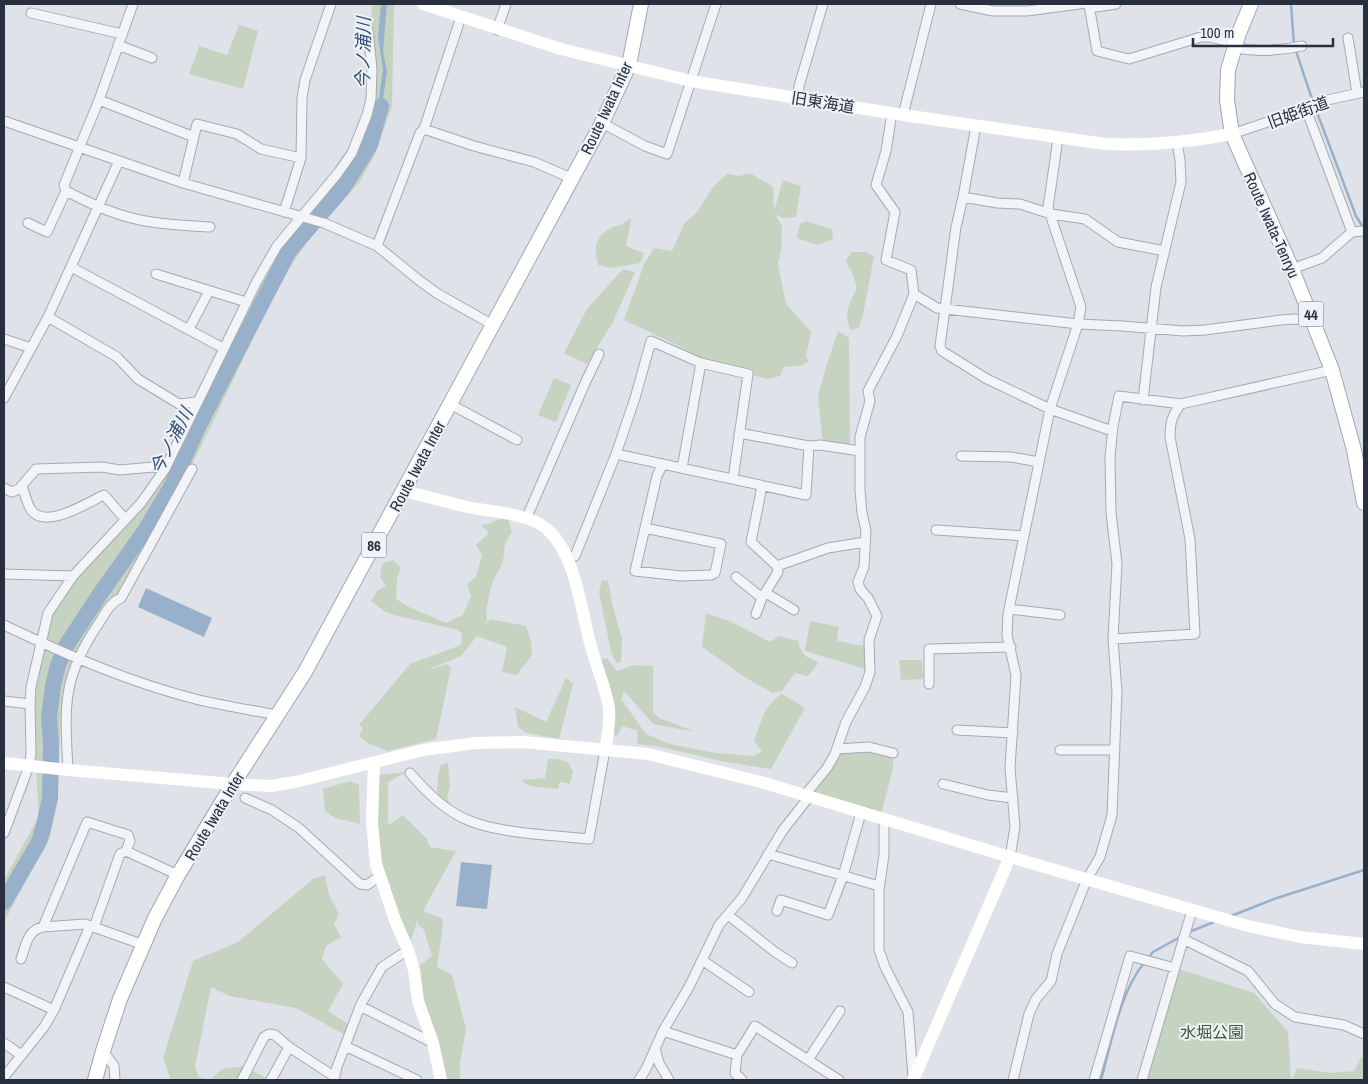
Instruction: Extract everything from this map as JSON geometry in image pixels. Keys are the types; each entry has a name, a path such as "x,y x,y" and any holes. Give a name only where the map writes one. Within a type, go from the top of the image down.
{"main road":[{"name":"Route Iwata Inter","path":"96,1080 120,998 155,918 178,875 233,784 305,672 602,123 629,65 641,4"},
{"name":"Route Iwata-Tenryu","path":"1251,4 1235,45 1228,70 1228,117 1232,134 1292,269 1332,370 1354,450 1364,503"}],"street":[{"path":"28,223 47,232 66,191 64,185 99,100 133,4"},
{"path":"284,212 301,158 302,98 305,80 332,4"},
{"name":"旧東海道","path":"423,4 561,49 691,81 976,126 1106,144 1135,146 1177,143 1232,134"},
{"path":"498,30 506,4"},
{"path":"602,123 644,146 667,154 716,4"},
{"path":"798,98 799,86 823,4"},
{"path":"639,1080 662,1031 689,987 719,925 742,898 783,830 827,768 846,722 865,687 870,672 869,640 877,616 868,598 860,589 858,582 864,567 866,530 860,490 860,437 870,401 868,391 897,336 914,294 911,270 886,260 895,212 876,185 931,4"},
{"path":"960,4 993,11 1028,11 1084,4 1096,7 1116,4"},
{"path":"1084,4 1097,51 1129,59 1201,37 1210,37 1252,51 1288,49 1302,46"},
{"path":"31,13 122,34"},
{"path":"378,246 420,133 424,129 462,17"},
{"path":"4,833 32,766 31,687 45,644 48,613 73,576 141,503 165,469 246,302 277,246 338,173 352,153 367,115 371,99 372,70 368,30"},
{"path":"1348,38 1360,92"},
{"path":"118,45 152,58"},
{"name":"旧姫街道","path":"1232,134 1306,110 1318,102 1360,92"},
{"path":"99,100 194,137"},
{"path":"1306,110 1352,232"},
{"path":"4,121 183,183 324,223 378,246 420,282 493,325"},
{"path":"183,183 197,124 237,134 261,149 301,158"},
{"path":"976,126 964,197 956,227 940,346 942,350 987,379 1050,409 1112,430"},
{"path":"424,129 474,146 534,162 571,178"},
{"path":"913,1080 1010,857 1015,827 1010,768 1016,675 1007,635 1009,609 1050,409 1078,324 1081,307 1048,208 1058,138"},
{"path":"1143,400 1156,287 1181,182 1177,143"},
{"path":"4,398 48,317 119,161"},
{"path":"66,191 98,207 127,217 152,222 210,227"},
{"path":"964,197 997,203 1020,204 1050,214 1085,219 1118,242 1165,251"},
{"path":"1292,269 1322,258 1352,232 1364,231"},
{"path":"71,267 223,348"},
{"path":"156,274 246,302"},
{"path":"189,329 209,290"},
{"path":"914,294 937,308 1078,324 1151,329 1205,330 1281,320 1314,321"},
{"path":"48,317 117,358 138,379 179,404 196,402"},
{"path":"4,340 31,348"},
{"path":"567,559 575,556 616,454 635,398 651,341 701,363 748,374 733,479"},
{"path":"526,519 599,354"},
{"path":"682,468 701,363"},
{"path":"1013,1080 1029,1014 1036,999 1051,981 1057,954 1087,879 1100,856 1112,815 1117,692 1113,639 1118,564 1111,513 1109,475 1112,430 1120,396 1181,404 1332,370"},
{"path":"450,404 517,440"},
{"path":"1113,639 1195,634 1190,539 1170,438 1170,424 1173,414 1181,404"},
{"path":"739,433 809,446 820,445 860,450"},
{"path":"616,454 806,495 809,446"},
{"path":"961,456 1011,457 1039,462"},
{"path":"645,528 721,544 714,573 711,575 681,576 635,571 657,476 664,464"},
{"path":"4,488 12,492 22,486 36,469 102,467 120,470 153,467 165,469"},
{"path":"67,770 65,715 69,685 76,659 113,602 121,598 192,469"},
{"path":"22,486 32,512 39,516 46,518 58,516 104,495 125,519"},
{"path":"756,614 764,595 778,572 777,566 751,542 762,486"},
{"path":"404,490 448,503 526,519 547,529 558,542 572,570 592,651 602,680 608,707 609,730 589,839 492,828 468,821 434,798 410,773"},
{"path":"936,530 1024,536"},
{"path":"777,566 828,548 865,542"},
{"path":"4,574 73,576"},
{"path":"736,577 764,595 794,610"},
{"path":"1009,609 1060,614"},
{"path":"4,625 76,659 198,700 277,714"},
{"path":"929,684 929,649 1011,647"},
{"path":"4,701 30,704"},
{"path":"956,730 1013,732"},
{"path":"4,763 67,770 271,786 295,782 423,750 476,744 523,742 648,754 761,782 884,820 1248,926 1300,937 1364,944"},
{"path":"836,748 869,747 893,753"},
{"path":"1060,750 1115,750"},
{"path":"374,762 372,823 376,864 414,970 418,1001 433,1043 440,1080"},
{"path":"943,784 988,795 1013,798"},
{"path":"245,798 272,810 299,828 360,884 367,885 380,876"},
{"path":"777,911 781,900 828,915 843,876 861,813"},
{"path":"884,820 884,855 879,886 879,950 885,967 908,1012 913,1080"},
{"path":"4,1077 44,1028 54,1010 92,926 120,854 126,851 130,841 128,835 87,822 43,927"},
{"path":"126,851 178,875"},
{"path":"768,854 879,886"},
{"path":"1142,1080 1192,910"},
{"path":"728,915 792,963"},
{"path":"21,960 31,932 36,928 43,927 85,924 144,944"},
{"path":"1183,939 1248,971 1275,1004 1295,1018 1344,1025 1364,1034"},
{"path":"242,1080 264,1037 269,1034 275,1035 334,1079 360,1006 382,967 408,950"},
{"path":"1094,1080 1130,956 1175,968"},
{"path":"702,960 749,992"},
{"path":"4,987 54,1010"},
{"path":"360,1006 433,1043"},
{"path":"808,1060 840,1011"},
{"path":"742,1080 735,1073 737,1055 755,1026 839,1080"},
{"path":"662,1031 737,1055"},
{"path":"4,1043 22,1055"},
{"path":"345,1046 417,1080"},
{"path":"271,1080 289,1047"},
{"path":"655,1048 659,1063 669,1080"},
{"path":"103,1051 114,1066 115,1080"}],"green space":[{"path":"372,4 394,4 392,106 375,154 360,182 317,227 282,279 177,496 109,608 80,645 61,713 58,791 50,837 4,922 4,880 39,816 32,707 41,643 48,613 165,469 279,244 350,157 368,109"},
{"path":"239,25 258,31 243,89 189,74 199,46 227,55"},
{"path":"750,173 773,187 774,211 783,180 801,186 796,217 782,218 775,214 782,226 781,251 778,264 786,304 811,332 806,356 809,362 804,365 784,367 780,376 767,379 704,361 679,346 624,320 644,264 654,248 672,251 684,224 697,212 714,186 727,174 739,176"},
{"path":"630,218 626,246 644,253 640,263 612,268 598,265 596,245 600,236 612,227 623,224"},
{"path":"806,221 832,229 833,239 817,245 797,238 800,224"},
{"path":"852,252 865,252 874,256 863,315 859,327 851,331 847,314 849,304 857,288 846,260"},
{"path":"623,269 635,272 613,322 587,364 564,353 587,309"},
{"path":"838,331 849,338 850,449 823,445 818,396"},
{"path":"554,378 571,385 556,422 538,415"},
{"path":"507,516 512,532 505,544 503,562 492,583 485,624 490,619 526,626 531,641 532,655 517,675 502,672 507,647 477,636 461,656 427,670 447,664 451,668 436,739 388,751 369,744 359,736 363,728 359,725 410,664 461,645 462,634 458,630 394,615 384,611 371,601 378,590 386,586 380,577 382,564 393,560 401,568 397,578 396,599 407,606 446,623 463,615 471,596 467,584 476,577 482,555 476,545 489,533 481,525"},
{"path":"602,580 608,581 613,608 622,638 621,662 616,663 611,652 599,592"},
{"path":"706,613 732,622 770,642 779,636 798,641 802,652 818,662 817,665 808,676 795,673 782,691 772,693 740,674 702,647"},
{"path":"810,621 839,627 837,641 865,646 865,669 805,651"},
{"path":"607,658 617,671 634,665 653,666 653,712 659,718 696,732 653,724 624,691 621,699 646,734 670,744 715,753 753,756 762,752 754,741 767,708 776,698 782,694 805,708 771,769 726,762 656,746 637,744 638,731 622,726 618,735 608,736 595,661"},
{"path":"899,660 922,660 923,679 901,680"},
{"path":"566,678 573,684 559,739 526,733 518,727 515,707 546,722"},
{"path":"842,753 893,753 893,769 880,818 809,797 830,762"},
{"path":"548,759 568,762 573,772 570,784 560,782 558,789 528,785 521,780 545,778"},
{"path":"448,763 450,787 447,797 450,804 445,806 437,797 438,775 441,765"},
{"path":"407,772 388,782 388,825 403,815 427,839 430,847 456,851 423,911 442,918 443,925 437,967 452,975 466,1029 460,1063 460,1080 441,1080 414,970 432,956 424,930 418,924 418,919 408,948 380,876 375,831 378,775"},
{"path":"350,781 359,785 360,824 335,818 325,811 323,789"},
{"path":"325,875 329,895 339,914 334,924 341,937 326,946 322,959 343,984 328,1011 349,1025 345,1035 296,1008 229,996 211,987 195,1067 199,1077 210,1080 171,1080 163,1058 193,961 238,942 313,879"},
{"name":"水堀公園","path":"1179,969 1254,993 1288,1032 1291,1080 1147,1080"},
{"path":"1361,1057 1364,1057 1364,1080 1292,1080 1297,1068 1331,1073 1354,1071"},
{"path":"244,1066 270,1080 210,1080 222,1069"}],"water":[{"path":"381,4 387,4 383,51 387,72 380,118 375,127 383,69 378,37"},
{"path":"146,588 212,618 204,637 138,607"},
{"path":"461,862 492,865 487,909 456,906"}],"waterway":[{"path":"1291,4 1294,45"},
{"path":"1296,51 1313,102"},
{"name":"今ノ浦川","path":"4,902 39,842 44,825 50,798 51,744 49,717 58,665 66,646 146,529 171,487 200,423 289,251 343,188 370,145 381,106"},
{"path":"1315,107 1356,216 1364,229"},
{"path":"1231,916 1274,899 1364,870"},
{"path":"1189,932 1214,922"},
{"path":"1147,959 1153,952 1182,936"},
{"path":"1101,1080 1122,1003 1144,963"}]}
